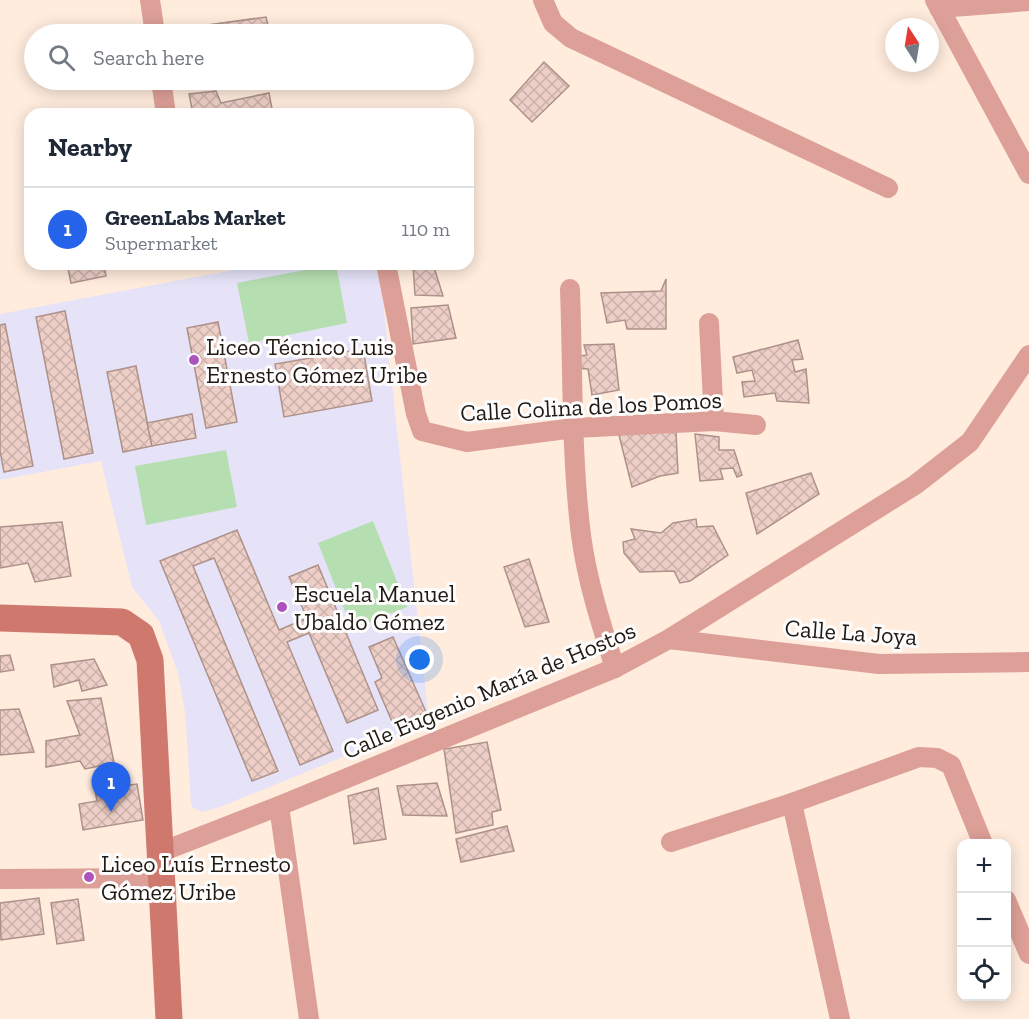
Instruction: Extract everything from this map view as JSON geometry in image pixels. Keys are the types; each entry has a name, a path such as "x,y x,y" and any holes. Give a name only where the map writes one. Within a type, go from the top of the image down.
{"main road":[{"path":"0,618 122,622 141,635 150,660 169,1019"}],"street":[{"path":"150,0 154,24"},
{"path":"543,0 553,23 571,38 888,188"},
{"path":"1029,1 937,4 1029,174"},
{"path":"162,90 165,108"},
{"name":"Calle Colina de los Pomos","path":"387,270 416,414 422,431 467,442 574,428 714,421 756,425"},
{"path":"570,289 574,428 581,536 592,596 615,668"},
{"path":"709,323 714,421"},
{"name":"Calle Eugenio María de Hostos","path":"161,865 279,807 615,668 669,639 915,486 970,442 1029,355"},
{"name":"Calle La Joya","path":"669,639 879,664 1029,662"},
{"path":"671,842 792,803 919,757 937,758 951,765 981,839"},
{"path":"792,803 840,1019"},
{"path":"279,807 309,1019"},
{"path":"0,879 161,865"},
{"path":"1011,912 1029,954"}],"shaded area":[{"path":"233,270 376,270 380,274 429,722 220,807 202,812 192,807 185,712 178,673 159,621 132,587 101,461 0,480 0,314"}],"green space":[{"path":"305,270 337,270 347,323 249,343 237,283"},
{"path":"226,450 237,507 146,525 135,466"},
{"path":"373,521 407,607 352,629 318,543"}],"building":[{"path":"266,17 268,24 215,24"},
{"path":"544,62 569,86 532,122 510,100"},
{"path":"216,91 221,103 269,93 272,108 192,108 189,94"},
{"path":"68,270 105,270 106,276 71,283"},
{"path":"413,270 435,270 443,296 415,295"},
{"path":"666,279 666,329 627,329 625,320 607,323 601,293 661,291"},
{"path":"448,305 456,338 413,344 411,308"},
{"path":"65,311 93,453 64,459 36,317"},
{"path":"218,322 237,422 206,428 187,328"},
{"path":"5,324 33,466 4,472 0,451 0,325"},
{"path":"798,340 803,359 792,360 795,372 806,369 809,403 777,401 775,393 744,397 742,382 755,381 752,370 737,373 733,357"},
{"path":"614,344 619,390 592,395 588,369 575,368 574,357 587,355 584,345"},
{"path":"363,349 372,401 284,417 275,364"},
{"path":"136,366 152,446 123,452 107,372"},
{"path":"192,414 196,438 152,446 147,423"},
{"path":"618,431 676,432 678,473 660,476 632,487"},
{"path":"695,434 719,437 719,450 734,450 742,475 737,477 733,468 720,469 723,479 700,481"},
{"path":"811,473 819,494 757,534 746,493"},
{"path":"696,519 697,527 713,526 728,555 690,581 680,583 674,571 640,572 624,553 623,542 635,539 631,529 661,533 673,523"},
{"path":"62,522 71,576 35,582 28,563 0,568 0,527"},
{"path":"237,530 279,630 307,618 289,577 318,565 378,710 347,723 309,633 287,642 333,751 300,765 214,558 193,566 278,771 252,781 160,561"},
{"path":"529,559 549,622 525,627 504,567"},
{"path":"393,637 426,712 394,726 375,682 382,678 369,647"},
{"path":"10,655 14,670 0,672 0,656"},
{"path":"94,659 107,685 82,691 79,680 54,687 51,665"},
{"path":"101,698 114,763 85,769 80,761 46,767 46,741 80,735 67,701"},
{"path":"19,709 34,752 0,755 0,710"},
{"path":"487,742 501,810 492,812 493,825 456,833 444,749"},
{"path":"437,783 447,816 403,815 397,786"},
{"path":"137,784 143,820 83,830 79,804 97,801 95,790"},
{"path":"378,788 386,839 354,844 348,796"},
{"path":"507,826 514,851 461,862 456,839"},
{"path":"39,898 44,934 1,940 0,903"},
{"path":"78,899 84,940 57,944 51,903"}],"place":[{"name":"Liceo Técnico Luis Ernesto Gómez Uribe","path":"194,360"},
{"name":"Escuela Manuel Ubaldo Gómez","path":"282,607"},
{"name":"GreenLabs Market","path":"111,812"},
{"name":"Liceo Luís Ernesto Gómez Uribe","path":"89,877"}]}
